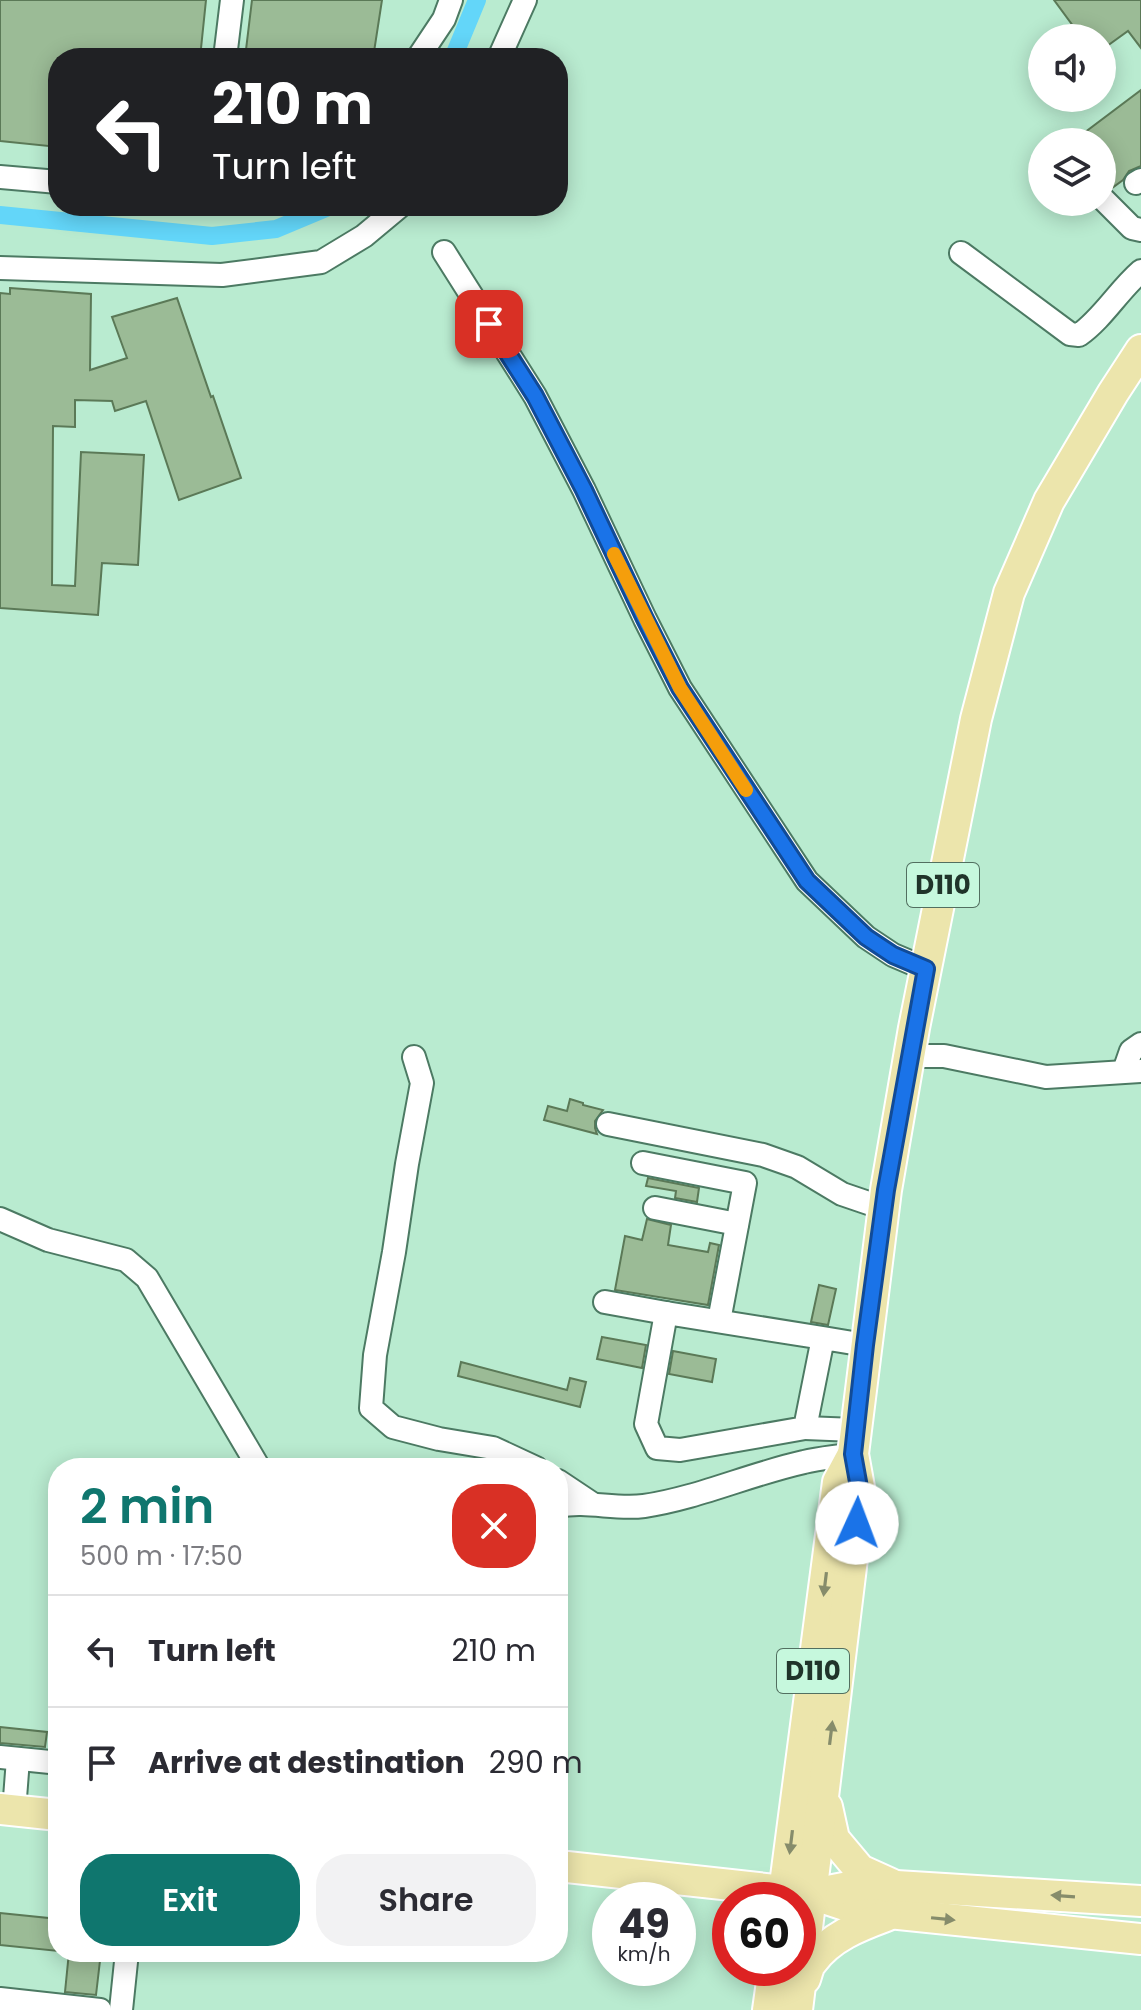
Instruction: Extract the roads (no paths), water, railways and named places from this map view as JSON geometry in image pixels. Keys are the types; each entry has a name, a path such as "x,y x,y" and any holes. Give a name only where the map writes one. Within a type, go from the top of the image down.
{"main road":[{"name":"D110","path":"797,1882 824,1793 860,1493 854,1442 883,1208 926,969 976,719 1009,593 1049,501 1141,350"},
{"name":"D110","path":"794,1882 838,1482 854,1442"},
{"path":"824,1793 834,1839 860,1870 893,1899"},
{"path":"7,1810 48,1814"},
{"path":"568,1867 712,1885"},
{"path":"816,1891 864,1884 893,1899 1141,1939"},
{"path":"798,2005 811,1963 834,1940 893,1899 1141,1901"},
{"path":"768,2010 771,1986"}],"street":[{"path":"226,48 232,0"},
{"path":"425,48 444,19 451,0"},
{"path":"503,48 525,0"},
{"path":"0,177 48,181"},
{"path":"1116,212 1132,228 1141,230"},
{"path":"0,268 222,275 321,262 364,236 388,216"},
{"path":"444,252 535,396 680,688 807,881 866,937 893,955 926,969"},
{"path":"961,253 1070,334 1079,335 1093,325 1141,271"},
{"path":"910,1056 944,1056 1046,1077 1133,1071 1131,1051 1141,1044"},
{"path":"414,1057 422,1083 375,1355 371,1408 393,1427 493,1448 514,1458"},
{"path":"608,1124 763,1155 797,1167 842,1194 883,1208"},
{"path":"643,1163 745,1183 719,1321"},
{"path":"655,1208 737,1224"},
{"path":"0,1219 48,1240 126,1260 147,1278 253,1458"},
{"path":"605,1302 865,1345"},
{"path":"666,1313 646,1424 657,1448 680,1450 805,1428 854,1442"},
{"path":"805,1428 823,1338"},
{"path":"568,1504 642,1506 804,1462 854,1442"},
{"path":"568,1488 591,1503"},
{"path":"7,1810 9,1758 48,1762"},
{"path":"121,2010 126,1962"},
{"path":"0,1999 100,2010"}],"waterway":[{"path":"457,48 477,0"},
{"path":"0,215 212,236 276,229 307,216"}]}
